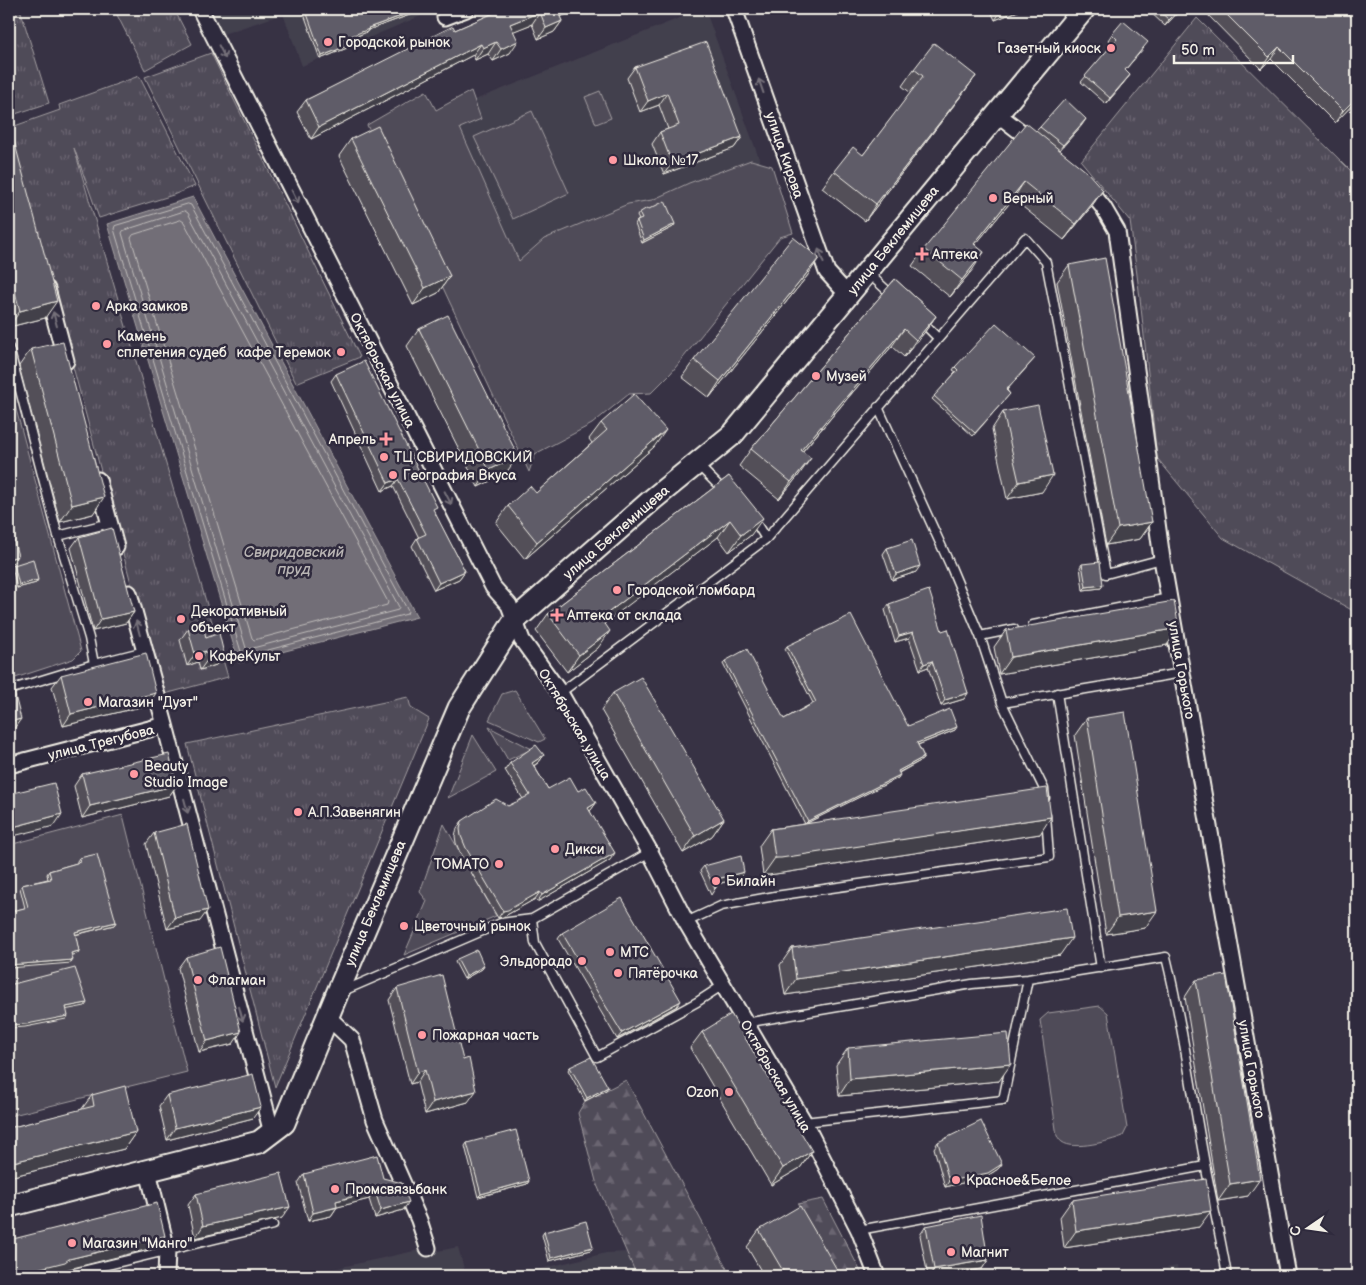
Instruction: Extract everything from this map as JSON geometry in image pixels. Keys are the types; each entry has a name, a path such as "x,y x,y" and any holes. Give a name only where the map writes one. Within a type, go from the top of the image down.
{"main road":[{"name":"улица Беклемищева","path":"9,1206 259,1142 284,1123 459,708 515,620 653,499 732,434 867,272 1077,12"}],"street":[{"name":"Октябрьская улица","path":"200,9 493,588 509,605 522,640 560,693 650,852 686,922 804,1122 859,1230 877,1276"},
{"path":"445,17 466,9"},
{"name":"улица Кирова","path":"734,9 827,272 848,295"},
{"path":"996,113 1043,150"},
{"name":"улица Горького","path":"1071,172 1103,207 1117,230 1162,559 1288,1276"},
{"path":"44,280 70,377"},
{"path":"95,468 119,559"},
{"name":"улица Трегубова","path":"9,765 165,725 124,578"},
{"path":"165,725 272,1133"},
{"path":"328,1017 352,1040 375,1120 419,1220 428,1248"},
{"path":"148,1171 167,1250 166,1276"}],"lane":[{"path":"560,693 766,539 1025,238 1046,262 1106,574 1162,559"},
{"path":"867,272 897,300"},
{"path":"918,319 938,338"},
{"path":"9,348 58,536 89,638 94,664"},
{"path":"686,922 721,906 775,896 1049,857 1044,789 1002,703 980,636 951,566 878,408"},
{"path":"697,463 733,500"},
{"path":"745,513 758,526 766,539"},
{"path":"58,536 110,523"},
{"path":"980,636 1169,598"},
{"path":"9,690 94,664 145,651"},
{"path":"1002,703 1182,673"},
{"path":"1057,693 1101,968"},
{"path":"337,994 364,980 501,923 532,919 650,852"},
{"path":"532,919 535,943 597,1057 697,1002 723,985"},
{"path":"745,1024 972,984 1028,979 1166,957 1175,994 1205,1166 1227,1276"},
{"path":"804,1122 1003,1100 1028,979"},
{"path":"859,1230 1205,1166"},
{"path":"62,1276 273,1225"}],"shaded area":[{"name":"Городской рынок","path":"215,9 437,9 302,66 283,14 220,35 208,11"},
{"name":"Школа №17","path":"705,9 764,172 540,331 445,112"},
{"path":"437,1246 438,1251 458,1247 466,1276 301,1276"},
{"path":"649,1251 658,1276 511,1276 606,1253"},
{"path":"1177,1266 1179,1276 1121,1276"}],"green space":[{"path":"9,9 20,9 49,103 9,116"},
{"path":"114,9 174,9 192,44 145,70"},
{"path":"1197,18 1357,177 1357,613 1223,538 1157,458 1130,221 1081,161"},
{"path":"211,53 360,357 296,383 145,77"},
{"path":"139,76 195,186 173,195 99,218 74,148 228,677 161,695 9,128 60,110 59,105"},
{"path":"426,91 436,110 471,91 481,119 460,128 519,261 544,239 628,204 652,200 689,183 751,160 772,166 793,233 780,237 671,373 651,393 629,394 592,424 535,454 529,472 367,125"},
{"path":"600,91 611,118 596,124 585,97"},
{"path":"532,111 569,193 513,219 474,137"},
{"path":"9,383 81,651 73,659 9,680"},
{"path":"515,690 545,739 539,742 489,720 502,694"},
{"path":"408,697 411,708 429,719 275,1087 187,744"},
{"path":"489,727 532,749 508,760"},
{"path":"473,735 496,772 448,798"},
{"path":"123,815 187,1072 9,1116 9,845"},
{"path":"444,824 496,916 404,955 427,901 420,892"},
{"path":"1100,1006 1108,1013 1127,1128 1123,1136 1110,1140 1092,1144 1068,1145 1061,1142 1057,1136 1040,1020 1048,1013"},
{"path":"626,1080 731,1276 637,1276 597,1185 578,1113 585,1101"},
{"path":"823,1199 863,1276 835,1276 798,1204"}],"water":[{"name":"Свиридовский пруд","path":"193,197 417,617 239,663 107,224"}],"building":[{"path":"312,9 420,9 346,38 349,45 322,56 306,11"},
{"path":"503,9 560,9 557,10 562,21 546,28 540,12 510,24 518,41 501,49 496,42 483,48 481,44 319,127 306,100 453,26 455,30"},
{"path":"1157,9 1180,9 1169,20"},
{"path":"1221,9 1343,9 1357,23 1357,97 1343,111 1279,47 1269,57"},
{"path":"1123,21 1148,42 1125,70 1130,75 1110,98 1085,76 1117,39 1112,34"},
{"path":"706,42 742,137 672,163 660,132 679,125 667,93 648,101 635,67"},
{"path":"934,43 976,76 876,204 834,171 853,147 863,155 923,76 914,69"},
{"path":"1065,99 1086,119 1063,145 1040,127"},
{"path":"9,113 12,133 57,301 20,311 9,270"},
{"path":"1026,123 1087,172 1103,190 1076,224 1024,182 974,244 984,252 962,280 924,249"},
{"path":"378,126 450,276 425,288 351,139"},
{"path":"665,201 675,224 644,240 637,221 642,219 639,213"},
{"path":"793,237 819,258 720,381 694,360"},
{"path":"1105,258 1152,522 1118,528 1069,265"},
{"path":"895,279 936,316 916,340 904,329 801,450 811,458 791,482 751,449"},
{"path":"448,315 518,456 489,470 419,329"},
{"path":"996,323 1035,358 1006,390 1010,394 975,433 934,396 958,370 955,367"},
{"path":"63,342 104,497 72,505 31,349"},
{"path":"364,361 437,507 433,509 465,571 439,583 417,538 426,534 398,479 388,483 336,374"},
{"path":"634,394 666,430 537,542 508,506 530,486 536,493 607,430 601,423"},
{"path":"1038,405 1053,475 1019,482 1003,412"},
{"path":"729,476 763,518 741,535 730,520 601,618 610,631 579,655 548,614"},
{"path":"9,524 18,556 9,559"},
{"path":"112,528 134,612 101,619 79,537"},
{"path":"912,540 920,566 896,574 887,548"},
{"path":"33,559 38,580 19,585 14,565"},
{"path":"1100,562 1103,585 1086,587 1082,564"},
{"path":"929,590 942,631 948,629 968,693 945,700 932,661 924,664 913,632 899,636 889,604"},
{"path":"1174,601 1179,628 1011,657 1006,630"},
{"path":"851,615 908,726 950,709 957,727 917,743 924,757 898,771 900,775 808,821 725,661 747,649 784,719 816,702 787,646"},
{"path":"203,624 206,638 219,633 224,654 208,659 206,651 195,654 188,629"},
{"path":"146,653 156,693 71,714 61,675"},
{"path":"641,677 724,819 695,836 613,693"},
{"path":"13,688 21,719 9,722 9,689"},
{"path":"1125,712 1157,911 1118,917 1087,718"},
{"path":"536,745 544,755 532,763 548,789 570,777 578,791 586,787 596,803 588,808 615,853 542,895 540,892 503,911 466,848 460,829 462,821 496,799 508,806 530,795 510,763"},
{"path":"169,754 177,785 90,806 82,774"},
{"path":"54,783 62,814 9,828 9,794"},
{"path":"1047,788 1051,817 775,858 771,829"},
{"path":"187,824 208,910 175,918 154,833"},
{"path":"97,854 116,922 75,932 79,951 71,953 73,960 9,965 9,947 14,946 9,929 9,912 28,907 22,885 51,879 49,871 80,862 79,858"},
{"name":"Билайн","path":"741,856 744,872 721,878 715,889 704,866"},
{"name":"Пятёрочка","path":"622,898 681,1001 622,1033 562,933"},
{"path":"1067,908 1072,938 796,979 792,948"},
{"path":"220,947 241,1032 207,1041 186,957"},
{"path":"477,950 484,966 466,976 457,959"},
{"path":"75,968 87,1003 66,1007 68,1016 27,1024 9,1025 9,985"},
{"name":"Пожарная часть","path":"442,975 463,1060 469,1058 476,1091 433,1102 425,1070 418,1072 397,988"},
{"path":"1226,975 1260,1179 1230,1184 1196,980"},
{"path":"731,1014 812,1151 783,1168 702,1032"},
{"path":"1008,1033 1011,1064 850,1079 848,1048"},
{"path":"591,1057 608,1087 587,1098 570,1067"},
{"path":"253,1074 261,1107 175,1128 167,1095"},
{"path":"125,1086 136,1132 9,1163 9,1128 94,1106 92,1095"},
{"path":"981,1121 1002,1164 988,1173 949,1181 938,1142"},
{"path":"516,1130 529,1181 481,1194 467,1143"},
{"path":"377,1155 383,1178 402,1183 409,1202 381,1210 375,1191 336,1201 337,1207 313,1213 304,1174"},
{"path":"281,1173 290,1207 203,1226 196,1194"},
{"path":"1206,1179 1211,1211 1076,1231 1072,1200"},
{"path":"157,1203 165,1236 69,1259 65,1262 9,1276 9,1240"},
{"path":"800,1206 839,1273 834,1276 786,1276 759,1230"},
{"name":"Магнит","path":"981,1215 988,1260 934,1269 926,1226"},
{"path":"586,1221 593,1247 551,1258 544,1232"}],"place":[{"name":"Городской рынок","path":"328,42"},
{"name":"Газетный киоск","path":"1111,48"},
{"name":"Школа №17","path":"613,160"},
{"name":"Верный","path":"993,198"},
{"name":"Аптека","path":"922,254"},
{"name":"Арка замков","path":"96,306"},
{"name":"Камень сплетения судеб","path":"107,344"},
{"name":"кафе Теремок","path":"341,352"},
{"name":"Музей","path":"816,376"},
{"name":"Апрель","path":"386,439"},
{"name":"ТЦ СВИРИДОВСКИЙ","path":"384,457"},
{"name":"География Вкуса","path":"393,475"},
{"name":"Городской ломбард","path":"617,590"},
{"name":"Аптека от склада","path":"557,615"},
{"name":"Декоративный объект","path":"181,619"},
{"name":"КофеКульт","path":"199,656"},
{"name":"Магазин \"Дуэт\"","path":"88,702"},
{"name":"Beauty Studio Image","path":"134,774"},
{"name":"А.П.Завенягин","path":"298,812"},
{"name":"Дикси","path":"555,849"},
{"name":"ТОМАТО","path":"499,864"},
{"name":"Билайн","path":"716,881"},
{"name":"Цветочный рынок","path":"404,926"},
{"name":"МТС","path":"610,952"},
{"name":"Эльдорадо","path":"582,961"},
{"name":"Пятёрочка","path":"618,973"},
{"name":"Флагман","path":"198,980"},
{"name":"Пожарная часть","path":"422,1035"},
{"name":"Ozon","path":"729,1092"},
{"name":"Красное&Белое","path":"956,1180"},
{"name":"Промсвязьбанк","path":"335,1189"},
{"name":"Магазин \"Манго\"","path":"72,1243"},
{"name":"Магнит","path":"951,1252"}]}
